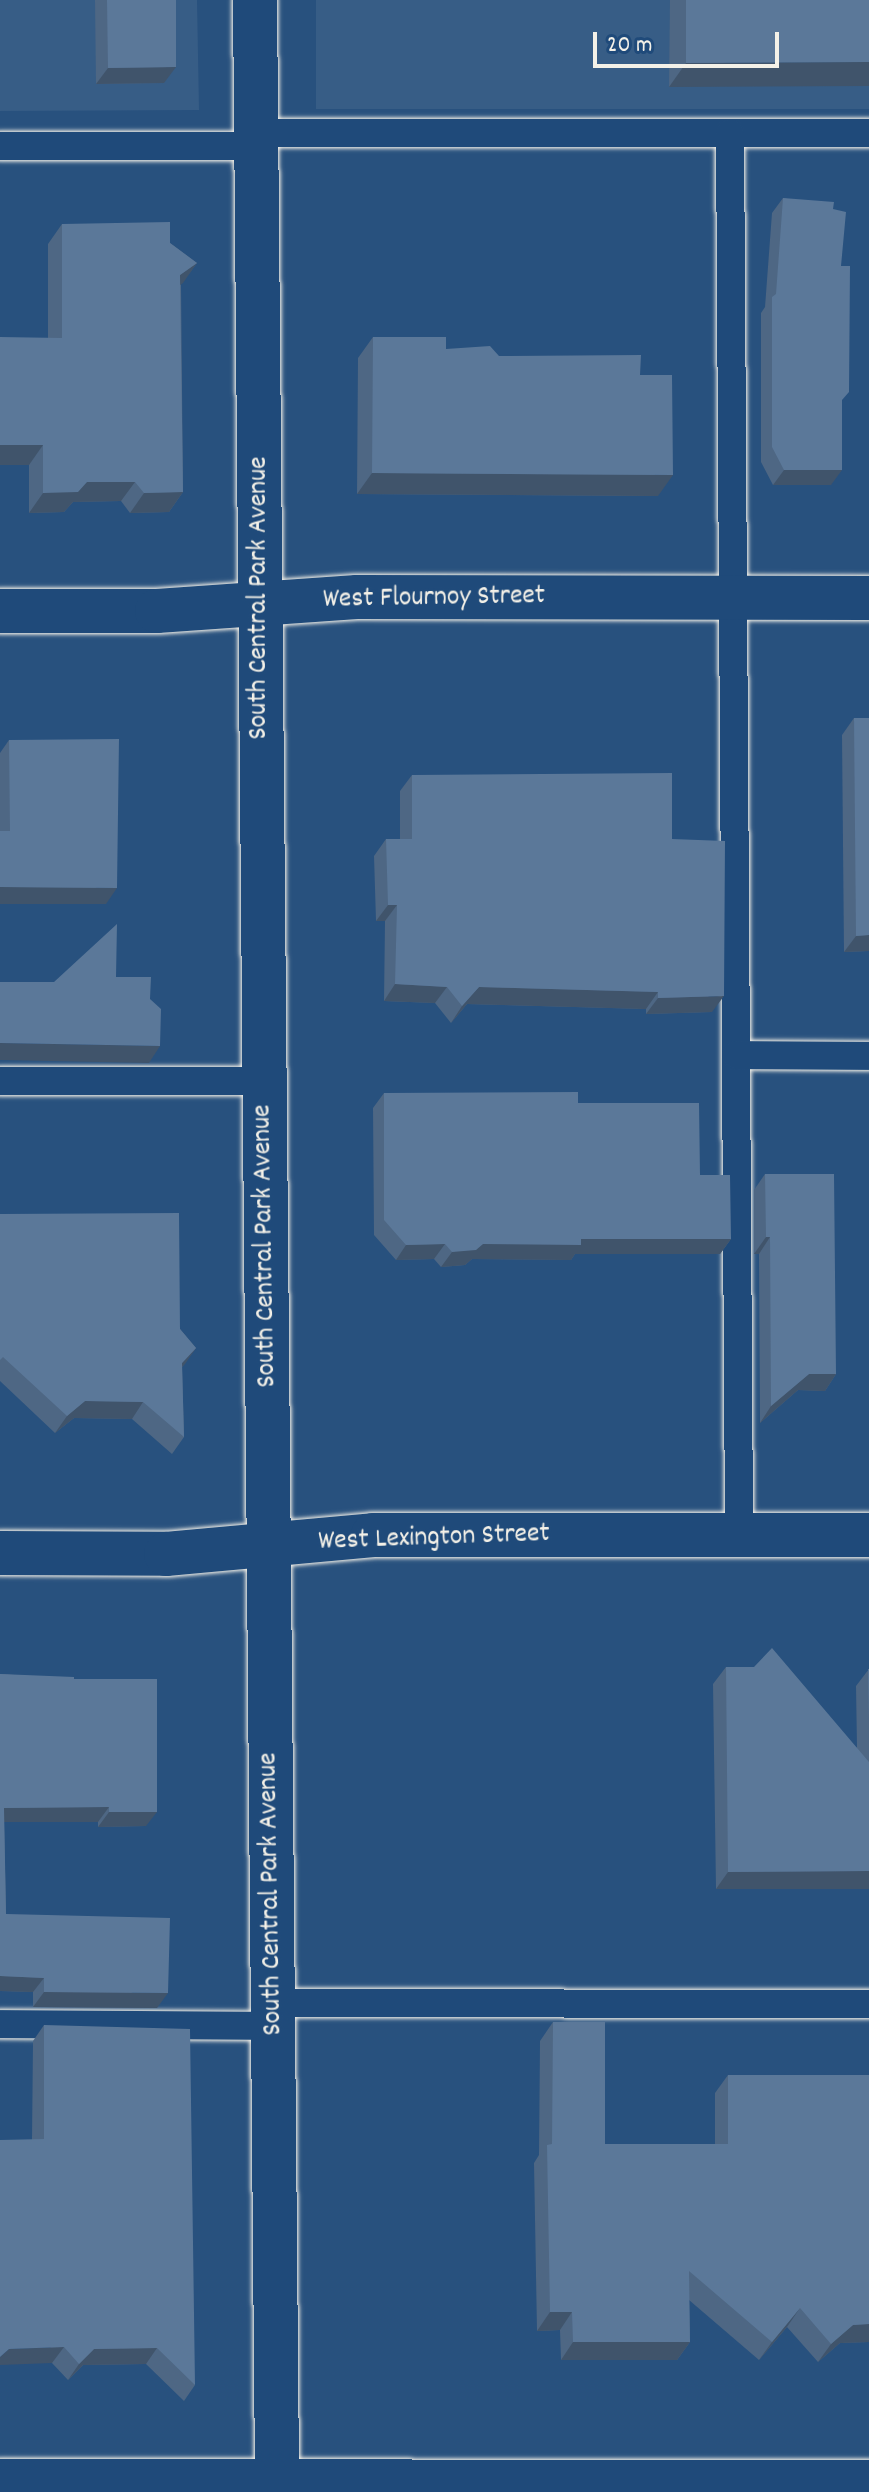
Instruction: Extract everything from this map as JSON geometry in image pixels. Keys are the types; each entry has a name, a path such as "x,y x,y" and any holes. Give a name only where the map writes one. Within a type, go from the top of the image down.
{"street":[{"name":"South Central Park Avenue","path":"255,0 277,2486"},
{"name":"West Flournoy Street","path":"0,611 166,611 357,597 869,598"},
{"name":"West Lexington Street","path":"0,1553 166,1554 373,1535 869,1535"},
{"path":"0,2481 277,2486 869,2482"}],"lane":[{"path":"730,133 739,1535"},
{"path":"0,146 869,133"},
{"path":"736,1055 869,1056"},
{"path":"0,1081 265,1081"},
{"path":"0,2024 273,2014 869,2004"}],"shaded area":[{"path":"0,0 197,0 199,110 0,111"},
{"path":"316,0 869,0 869,109 316,109"}],"building":[{"path":"107,0 176,0 176,67 108,68"},
{"path":"686,0 869,0 869,62 686,63"},
{"path":"783,198 834,202 833,209 846,212 841,266 850,266 849,392 842,400 842,470 784,470 772,447 772,297 776,294"},
{"path":"170,222 170,243 197,263 180,275 183,492 144,493 135,482 87,482 78,492 43,493 43,445 0,445 0,337 62,338 62,224"},
{"path":"373,337 446,337 446,349 490,346 499,356 641,355 640,375 672,375 673,475 372,473"},
{"path":"854,718 869,718 869,935 856,936"},
{"path":"119,739 117,888 0,887 0,831 10,831 9,740"},
{"path":"672,773 672,839 725,841 724,996 658,998 658,992 479,987 462,1006 447,987 395,984 397,905 388,905 386,839 412,839 412,775"},
{"path":"117,924 116,977 151,977 150,999 161,1009 160,1046 0,1043 0,982 54,982"},
{"path":"578,1092 578,1103 699,1103 700,1175 730,1175 731,1239 581,1239 581,1245 483,1244 476,1250 452,1252 445,1244 406,1245 384,1220 384,1093"},
{"path":"765,1174 834,1174 836,1374 809,1374 771,1406 770,1237 766,1237"},
{"path":"179,1213 180,1329 196,1348 182,1363 184,1437 143,1402 85,1401 67,1416 3,1357 0,1360 0,1214"},
{"path":"772,1648 869,1762 869,1871 728,1872 726,1667 754,1667"},
{"path":"0,1674 74,1679 157,1679 157,1812 109,1812 109,1807 4,1808 6,1914 170,1918 168,1993 44,1992 44,1978 0,1976"},
{"path":"553,2022 605,2022 605,2144 728,2144 728,2075 869,2075 869,2324 853,2325 831,2344 800,2308 772,2342 689,2271 690,2342 573,2342 572,2312 550,2312 547,2145 552,2144"},
{"path":"44,2025 190,2029 195,2385 157,2348 94,2349 79,2364 64,2347 9,2349 0,2357 0,2140 44,2139"}]}
